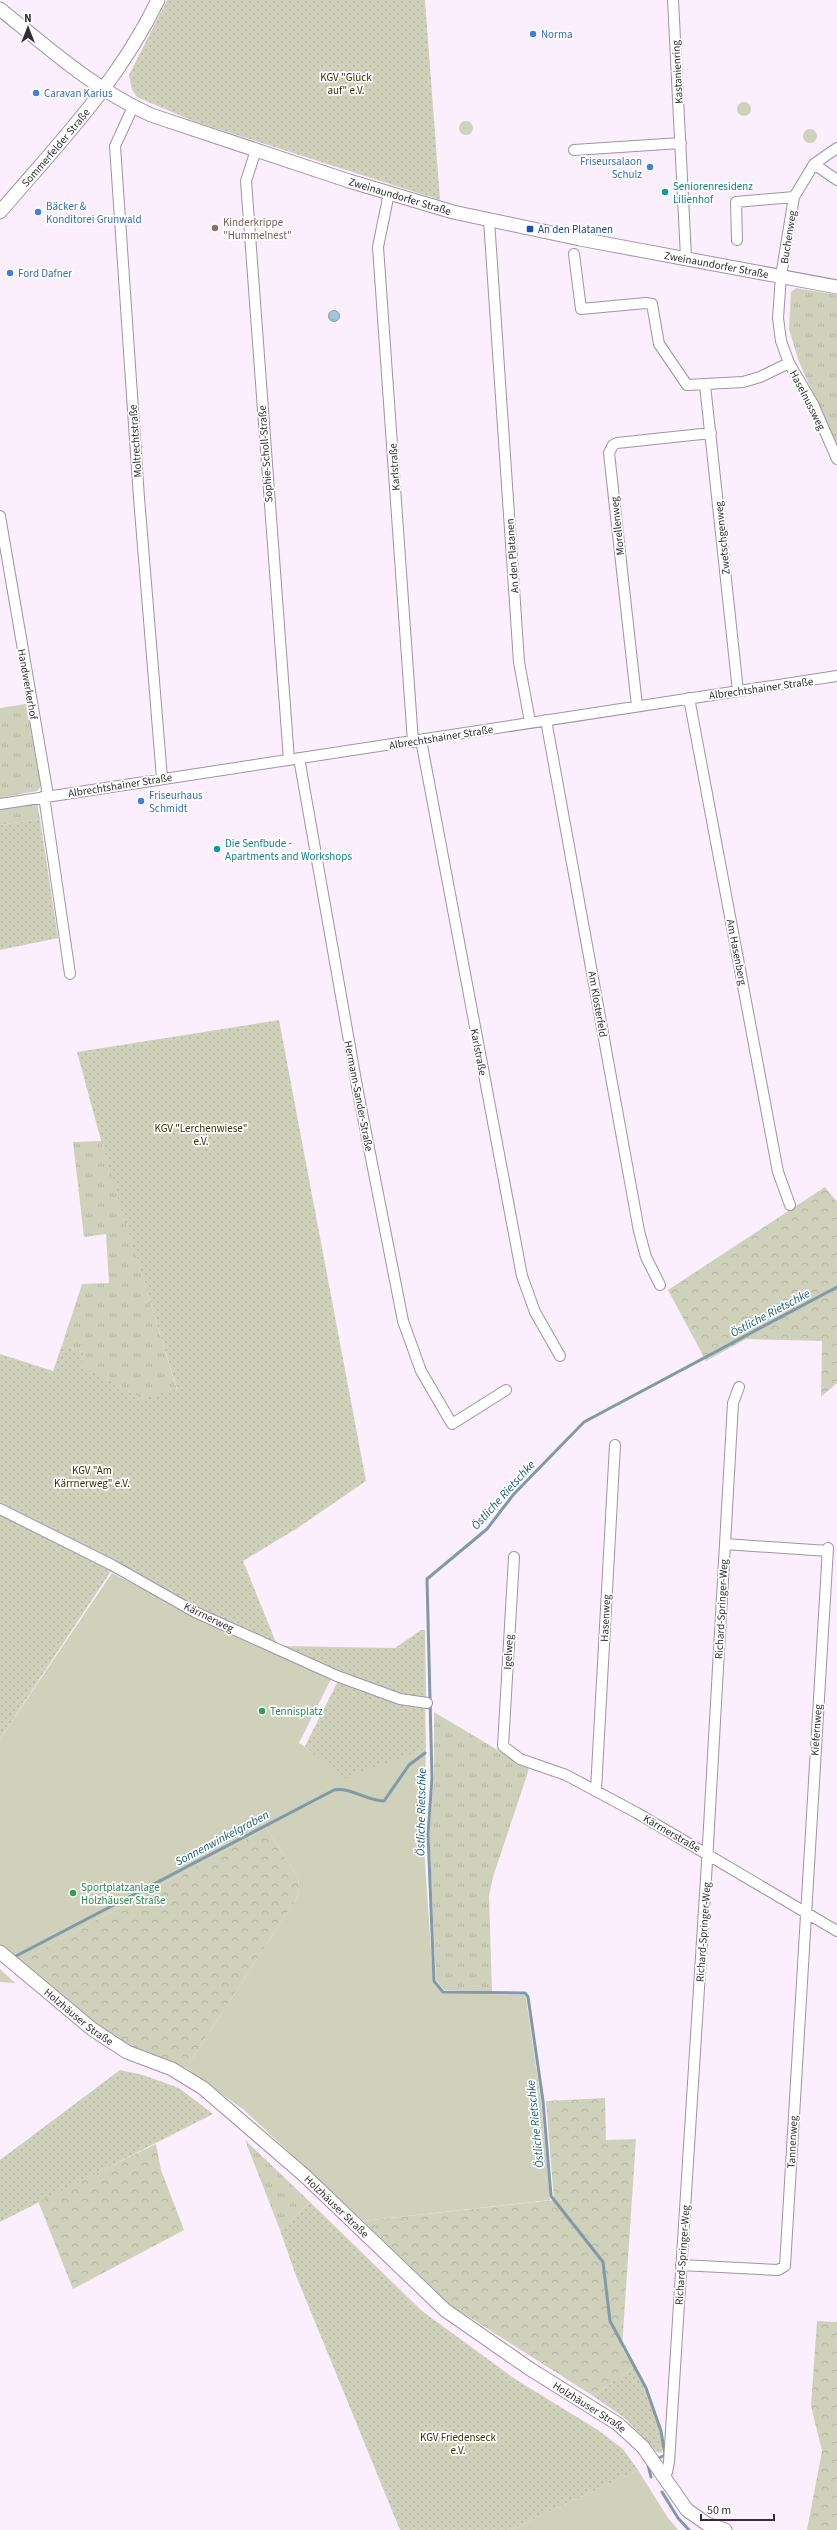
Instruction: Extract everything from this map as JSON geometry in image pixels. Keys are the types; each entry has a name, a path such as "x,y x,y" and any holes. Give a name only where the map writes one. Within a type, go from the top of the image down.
{"main road":[{"name":"Sommerfelder Straße","path":"0,212 105,89 134,44 158,0"},
{"name":"Zweinaundorfer Straße","path":"0,9 105,89 133,107 256,150 389,193 489,220 837,287"},
{"name":"Holzhäuser Straße","path":"0,1952 92,2029 127,2052 172,2069 203,2088 305,2176 445,2310 530,2369 618,2424 643,2447 687,2510 707,2524 725,2530"}],"street":[{"name":"Kastanienring","path":"673,0 686,257"},
{"name":"Moltrechtstraße","path":"133,107 115,146 139,490 162,778"},
{"path":"574,150 681,143"},
{"name":"Buchenweg","path":"789,363 781,341 778,318 781,276 794,197 814,164 837,148"},
{"name":"Sophie-Scholl-Straße","path":"256,150 246,181 289,760"},
{"path":"814,164 837,180"},
{"name":"Karlstraße","path":"389,193 378,247 417,741 522,1276 535,1312 560,1356"},
{"name":"Buchenweg","path":"737,240 736,202 794,197"},
{"name":"An den Platanen","path":"489,220 519,662 530,722"},
{"path":"574,254 581,309 646,303 652,304 654,308 657,340 687,385 749,381 789,363"},
{"name":"Haselnussweg","path":"789,363 813,404 837,459"},
{"name":"Zwetschgenweg","path":"705,385 738,691"},
{"name":"Morellenweg","path":"637,706 609,453 613,445 617,443 710,433"},
{"name":"Handwerkerhof","path":"0,516 4,574 46,796"},
{"name":"Albrechtshainer Straße","path":"0,804 162,778 417,741 530,722 837,676"},
{"name":"Am Hasenberg","path":"689,698 778,1172 790,1204"},
{"name":"Am Klosterfeld","path":"546,720 639,1231 646,1257 660,1285"},
{"name":"Hermann-Sander-Straße","path":"299,758 358,1092 403,1321 422,1371 452,1424 506,1390"},
{"path":"46,796 70,974"},
{"name":"Richard-Springer-Weg","path":"662,2476 667,2472 669,2462 708,1854 733,1403 740,1387"},
{"name":"Hasenweg","path":"596,1790 615,1445"},
{"name":"Kärrnerweg","path":"0,1509 112,1566 195,1612 337,1676 400,1699 427,1703"},
{"name":"Kiefernweg","path":"725,1544 828,1550 805,1912"},
{"name":"Igelweg","path":"503,1746 514,1557"},
{"name":"Kärrnerstraße","path":"503,1746 520,1760 535,1766 549,1767 596,1790 708,1854 837,1931"},
{"name":"Tannenweg","path":"681,2264 778,2270 785,2266 805,1912"}],"green space":[{"name":"KGV \"Glück auf\" e.V.","path":"167,0 425,0 440,200 193,121 137,97 132,90 129,75"},
{"path":"744,102 749,104 751,109 749,114 744,116 739,114 737,109 739,104"},
{"path":"466,121 471,123 473,128 471,133 466,135 461,133 459,128 461,123"},
{"path":"810,129 815,131 817,136 815,141 810,143 805,141 803,136 805,131"},
{"path":"796,288 837,295 837,450 798,359 789,329 791,292"},
{"path":"26,704 41,786 37,791 0,798 0,708"},
{"path":"37,802 40,819 0,825 0,808"},
{"path":"40,819 58,938 0,950 0,825"},
{"name":"KGV \"Lerchenwiese\" e.V.","path":"279,1020 366,1481 296,1529 243,1561 277,1645 195,1608 115,1565 0,1739 0,1354 53,1371 62,1345 84,1352 81,1365 142,1399 177,1389 108,1166 77,1052"},
{"path":"101,1141 177,1390 142,1399 80,1365 84,1352 62,1345 82,1284 109,1283 106,1234 84,1237 73,1142"},
{"path":"825,1187 837,1202 837,1383 821,1397 822,1341 746,1339 706,1361 668,1290"},
{"name":"Sportplatzanlage Holzhäuser Straße","path":"112,1573 194,1615 331,1679 299,1743 318,1755 342,1778 426,1749 423,1833 433,1981 443,1993 524,1995 526,1998 541,2101 550,2200 363,2221 244,2110 186,2068 296,1899 299,1888 298,1878 266,1828 18,1962 0,1945 0,1739"},
{"path":"421,1630 425,1630 426,1700 370,1685 280,1646 395,1648"},
{"path":"338,1681 408,1706 425,1707 426,1749 343,1779 305,1746"},
{"path":"434,1712 529,1769 493,1877 489,1896 492,1991 444,1990 436,1980 429,1832 434,1778"},
{"path":"266,1828 298,1878 299,1888 296,1899 186,2068 129,2046 90,2021 18,1962"},
{"path":"0,1969 15,1983 0,1982"},
{"path":"120,2070 143,2075 179,2088 213,2114 0,2222 0,2160"},
{"path":"605,2098 606,2140 636,2139 622,2348 634,2367 593,2396 449,2304 363,2221 554,2200 546,2101"},
{"path":"245,2140 310,2202 280,2230"},
{"path":"156,2144 161,2170 184,2230 73,2289 38,2201"},
{"name":"KGV Friedenseck e.V.","path":"310,2202 422,2311 515,2379 598,2430 623,2449 638,2470 511,2530 400,2530 295,2273 280,2230"},
{"path":"817,2321 837,2322 837,2530 807,2530 822,2451 811,2406"},
{"path":"634,2367 654,2411 662,2437 663,2447 661,2453 657,2452 626,2419 593,2396"},
{"path":"638,2470 668,2518 678,2530 511,2530"}],"water":[{"path":"334,310 338,312 340,316 338,320 334,322 330,320 328,316 330,312"}],"waterway":[{"name":"Östliche Rietschke","path":"657,2459 665,2455 661,2431 646,2388 610,2321 603,2262 551,2196 543,2101 528,1997 525,1993 443,1992 434,1981 428,1834 432,1778 427,1579 487,1529 513,1495 584,1422 837,1287"},
{"name":"Sonnenwinkelgraben","path":"16,1956 334,1790 347,1790 371,1799 384,1801 409,1765 425,1753"},
{"name":"Östliche Rietschke","path":"648,2465 651,2477"},
{"name":"Östliche Rietschke","path":"662,2492 678,2518 689,2530"}],"place":[{"name":"Norma","path":"533,34"},
{"name":"Caravan Karius","path":"36,93"},
{"name":"Friseursalaon Schulz","path":"650,167"},
{"name":"Seniorenresidenz Lilienhof","path":"665,192"},
{"name":"Bäcker & Konditorei Grunwald","path":"38,212"},
{"name":"Kinderkrippe \"Hummelnest\"","path":"215,228"},
{"name":"An den Platanen","path":"530,229"},
{"name":"Ford Dafner","path":"10,273"},
{"name":"Friseurhaus Schmidt","path":"141,801"},
{"name":"Die Senfbude - Apartments and Workshops","path":"217,849"},
{"name":"Tennisplatz","path":"262,1711"},
{"name":"Sportplatzanlage Holzhäuser Straße","path":"73,1893"}],"park label":[{"name":"KGV \"Am Kärrnerweg\" e.V.","path":"92,1476"}]}
